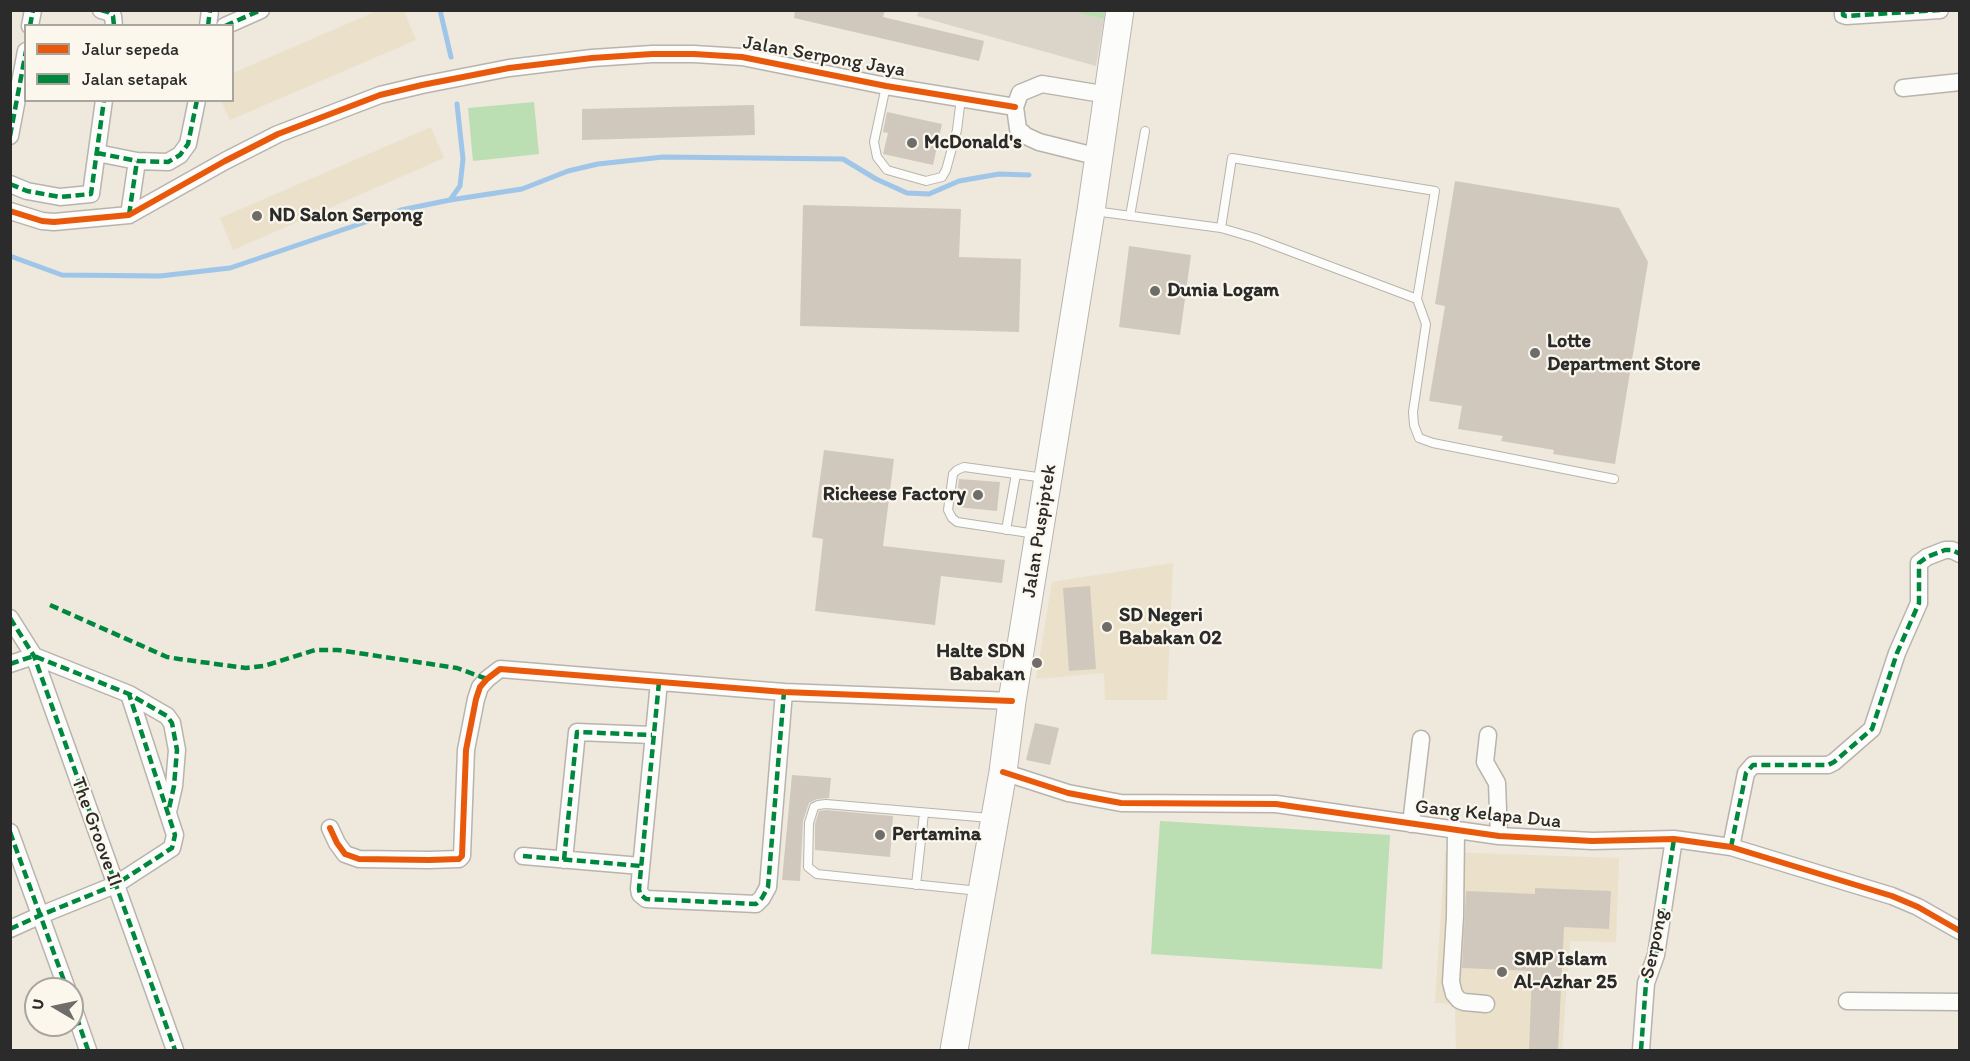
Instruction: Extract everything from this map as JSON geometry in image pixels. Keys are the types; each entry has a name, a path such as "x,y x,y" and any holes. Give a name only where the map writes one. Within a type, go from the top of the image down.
{"main road":[{"name":"Jalan Puspiptek","path":"954,1050 1003,772 1012,701 1091,211 1120,10"}],"street":[{"path":"101,10 113,16 114,24"},
{"path":"230,24 261,10"},
{"path":"1843,10 1843,15 1846,16 1940,10"},
{"name":"Jalan Serpong Jaya","path":"10,211 42,221 54,222 129,215 278,134 380,95 499,70 592,58 652,54 742,57 886,86 1015,107"},
{"path":"10,135 24,62"},
{"path":"1903,88 1959,82"},
{"path":"1099,157 1039,142 1026,136 1018,129 1015,107 1020,93 1042,84 1108,95"},
{"path":"10,184 27,191 60,197 91,194 104,102"},
{"path":"97,153 137,161 168,162 180,155 188,144 197,102"},
{"path":"129,215 137,161"},
{"path":"1731,847 1746,773 1753,765 1828,765 1872,729 1898,653 1919,603 1919,563 1945,550 1952,550 1959,554"},
{"name":"The Groove II","path":"10,618 34,657 175,1050"},
{"path":"10,664 34,657 129,694 155,708 172,723 177,750 174,786 168,813"},
{"path":"330,828 345,854 359,859 459,859 463,852 466,750 476,699 480,687 495,671 505,668 784,692 1012,701"},
{"path":"659,682 652,735 639,889 646,898 756,904 760,901 768,887 784,692"},
{"path":"10,929 115,885 172,848 175,835 129,694"},
{"path":"564,860 577,732 652,735"},
{"path":"1488,735 1485,762 1497,783 1499,836"},
{"path":"1411,824 1421,739"},
{"name":"Gang Kelapa Dua","path":"1003,772 1068,793 1121,802 1276,804 1499,836 1592,841 1674,839 1731,847 1892,896 1917,907 1959,931"},
{"path":"1456,831 1455,916 1451,982 1459,1000 1486,1004"},
{"path":"10,832 63,977"},
{"name":"Serpong","path":"1641,1050 1646,983 1656,955 1674,839"},
{"path":"523,856 641,866"},
{"path":"1847,1001 1959,1002"}],"lane":[{"path":"886,86 874,142 877,158 887,170 926,181 942,177 946,170 957,130 961,97"},
{"path":"1130,216 1144,131"},
{"path":"1221,228 1232,158 1436,191 1417,299 1426,324 1413,412 1414,425 1419,438 1433,443 1614,479"},
{"path":"1091,211 1221,228 1255,238 1417,299"},
{"path":"1039,534 962,524 952,518 948,510 953,474 964,467 1048,479"},
{"path":"1006,530 1016,474"},
{"path":"983,892 817,874 808,867 809,823 812,811 818,805 995,819"},
{"path":"916,885 924,813"}],"shaded area":[{"path":"919,10 1073,10 1104,19 1096,66 917,16"},
{"path":"377,11 404,11 416,40 230,120 221,102 234,102 234,73"},
{"path":"431,127 444,158 233,250 220,218"},
{"name":"SD Negeri Babakan 02","path":"1173,563 1167,700 1105,700 1104,673 1036,679 1052,582"},
{"name":"SMP Islam Al-Azhar 25","path":"1445,852 1619,858 1616,942 1570,941 1562,1050 1456,1050 1455,1004 1435,1003"}],"green space":[{"path":"1105,10 1104,19 1073,11"},
{"path":"534,102 539,154 473,161 468,108"},
{"path":"1160,821 1390,835 1382,969 1151,954"}],"building":[{"path":"795,10 885,10 883,17 984,41 979,61 794,18"},
{"path":"754,105 755,135 582,140 582,109"},
{"name":"McDonald's","path":"887,112 942,124 933,165 883,154 888,133 883,132"},
{"name":"Lotte Department Store","path":"1455,181 1619,208 1648,262 1615,464 1553,454 1554,450 1501,441 1503,436 1458,429 1462,406 1429,401 1445,306 1435,304"},
{"path":"803,205 961,209 959,257 1021,259 1019,332 800,326"},
{"name":"Dunia Logam","path":"1129,246 1191,255 1180,335 1119,327"},
{"path":"824,450 894,459 883,546 1005,560 1002,583 941,576 935,625 815,611 823,539 812,537"},
{"name":"Richeese Factory","path":"959,479 1000,482 997,511 956,507"},
{"path":"1090,586 1096,669 1069,671 1063,588"},
{"path":"1035,723 1059,728 1050,765 1026,760"},
{"path":"792,775 831,778 829,798 817,799 809,803 803,821 800,881 782,880"},
{"path":"819,811 893,816 890,857 815,850 815,824"},
{"path":"1535,888 1611,891 1609,929 1564,927 1558,1050 1529,1050 1532,971 1462,968 1466,891 1535,894"}],"waterway":[{"path":"440,10 451,57"},
{"path":"450,200 460,186 463,159 457,104"},
{"path":"10,256 62,275 160,276 230,268 401,210 522,189 568,171 598,164 663,157 843,159 876,179 907,193 929,194 959,181 999,174 1029,175"}],"marked path":[{"path":"30,24 33,10"},
{"path":"101,10 113,16 114,24"},
{"path":"208,24 210,10"},
{"path":"230,24 261,10"},
{"path":"1843,10 1843,15 1846,16 1940,10"},
{"path":"10,136 24,62"},
{"path":"10,184 27,191 60,197 91,194 104,102"},
{"path":"97,153 137,161 168,162 180,155 188,144 197,102"},
{"path":"129,215 137,161"},
{"path":"1731,847 1746,773 1753,765 1828,765 1872,729 1897,653 1919,603 1919,563 1945,550 1952,550 1960,554"},
{"path":"50,605 167,657 246,668 264,666 315,650 338,650 457,668 487,679"},
{"path":"10,618 34,656 175,1050"},
{"path":"10,664 34,656 129,694 167,716 172,723 177,750 174,786 168,813"},
{"path":"659,682 639,889 640,894 646,899 756,904 762,898 768,887 784,692"},
{"path":"10,929 115,885 172,848 175,835 129,694"},
{"path":"564,860 577,732 652,735"},
{"path":"10,832 63,977"},
{"path":"1641,1050 1646,983 1656,955 1674,839"},
{"path":"523,856 641,866"},
{"path":"83,1037 88,1050"}],"cycle path":[{"path":"10,211 42,221 54,222 129,215 278,134 380,95 509,68 592,58 652,54 742,57 886,86 1015,107"},
{"path":"330,828 345,854 359,859 459,859 462,856 466,750 476,699 480,687 500,669 784,692 1012,701"},
{"path":"1003,772 1068,793 1121,803 1276,804 1499,836 1592,841 1674,839 1731,847 1892,896 1918,907 1960,931"}],"place":[{"name":"McDonald's","path":"912,143"},
{"name":"ND Salon Serpong","path":"257,216"},
{"name":"Dunia Logam","path":"1155,291"},
{"name":"Lotte Department Store","path":"1535,353"},
{"name":"Richeese Factory","path":"978,495"},
{"name":"SD Negeri Babakan 02","path":"1107,627"},
{"name":"Halte SDN Babakan","path":"1037,663"},
{"name":"Pertamina","path":"880,835"},
{"name":"SMP Islam Al-Azhar 25","path":"1502,972"}]}
